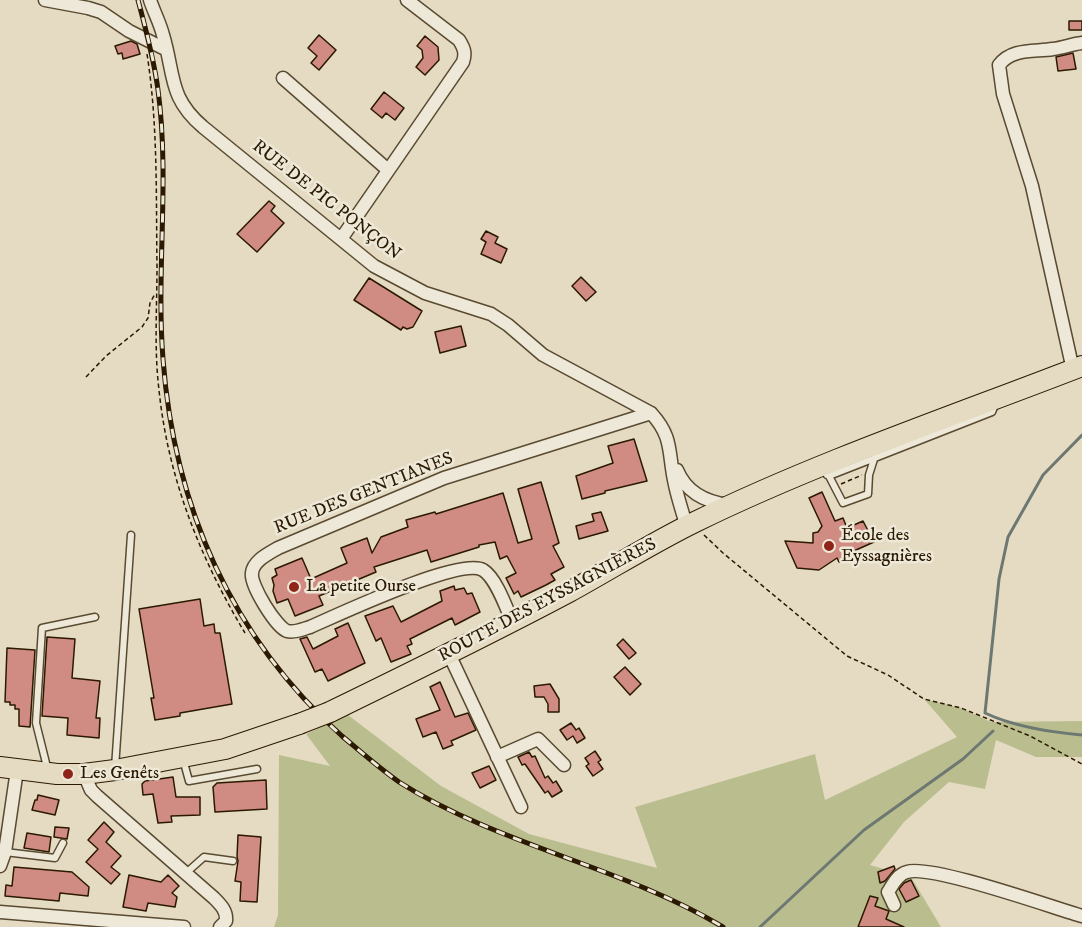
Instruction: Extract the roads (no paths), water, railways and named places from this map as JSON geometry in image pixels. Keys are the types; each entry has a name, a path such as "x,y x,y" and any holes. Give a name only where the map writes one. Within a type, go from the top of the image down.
{"main road":[{"name":"ROUTE DES EYSSAGNIÈRES","path":"9,768 45,774 100,772 183,758 249,742 299,724 330,712 449,654 619,565 695,522 733,505 822,473 1078,368"}],"street":[{"path":"45,0 101,12 129,31 165,49"},
{"name":"RUE DE PIC PONÇON","path":"150,0 163,36 170,74 178,95 192,117 374,266 425,293 491,314 508,325 543,355 651,413"},
{"path":"341,239 463,62 464,48 459,40 407,0"},
{"path":"1078,368 1032,186 1003,94 999,65 1004,59 1018,52 1054,49 1082,43"},
{"path":"283,78 388,170"},
{"path":"651,413 663,426 680,502 695,522 704,507 698,496"},
{"name":"RUE DES GENTIANES","path":"512,621 491,577 483,570 468,567 388,592 310,627 288,631 273,618 254,585 251,574 255,565 278,548 444,478 651,413"},
{"path":"672,460 685,486 698,496 713,502 733,505"},
{"path":"680,502 686,498 698,496"},
{"path":"449,654 521,807"},
{"path":"497,757 538,739 564,765"},
{"path":"0,866 5,852 9,768"},
{"path":"100,772 91,790 214,898 225,910 226,921 220,927"},
{"path":"894,905 888,891 894,881 905,872 915,870 944,875 1082,916"},
{"path":"0,912 184,927"}],"lane":[{"path":"822,473 835,486 843,503 868,494 870,472 876,451"},
{"path":"100,772 131,536"},
{"path":"45,774 46,763 36,723 42,628 95,617"},
{"path":"183,758 189,781 257,769"},
{"path":"5,852 55,858 63,843"},
{"path":"185,873 204,857 233,861"}],"waterway":[{"path":"1082,435 1043,475 1008,537 999,579 985,713 1032,728 1082,735"},
{"path":"760,927 864,830 963,759 993,731"}],"railway":[{"path":"138,0 150,45 161,123 163,157 161,326 169,413 180,466 195,517 215,565 239,612 269,656 303,697 342,736 399,782 478,823 644,888 723,927"}],"place":[{"name":"École des Eyssagnières","path":"829,546"},
{"name":"La petite Ourse","path":"294,587"},
{"name":"Les Genêts","path":"68,774"}]}
